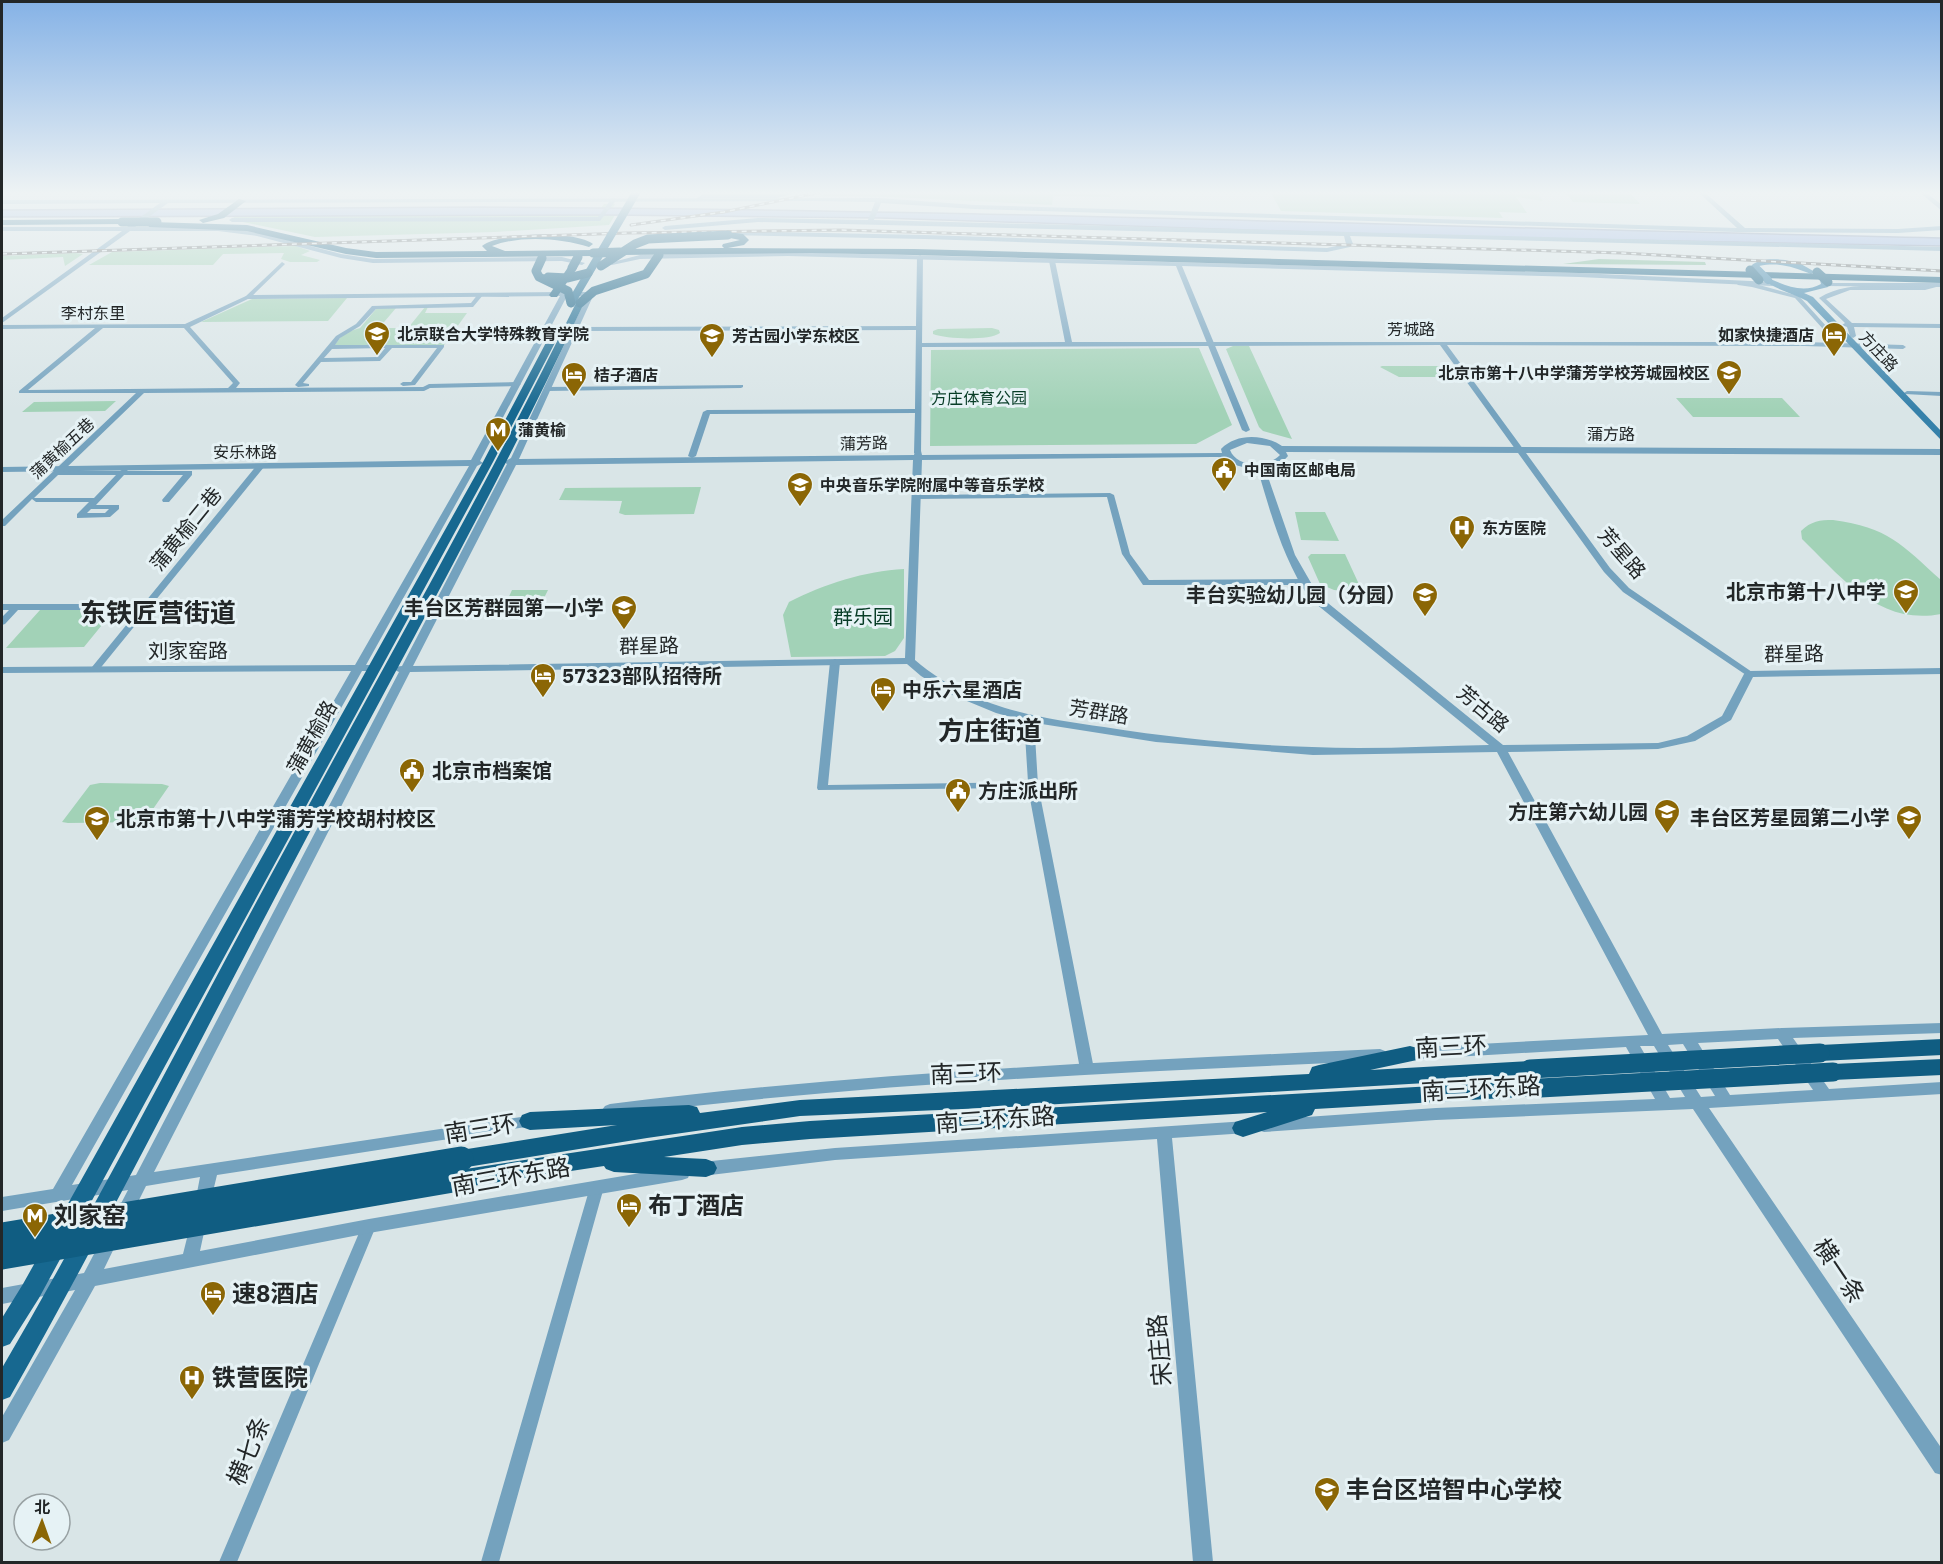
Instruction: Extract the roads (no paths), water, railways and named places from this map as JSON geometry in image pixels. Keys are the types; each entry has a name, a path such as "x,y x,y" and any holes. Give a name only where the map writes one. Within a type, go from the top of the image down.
{"highway":[{"path":"542,264 537,273 539,277 568,291 570,298"},
{"path":"544,264 542,271 546,276 568,278 584,264"},
{"path":"570,298 587,264"},
{"path":"595,264 617,278 639,274 648,264"},
{"path":"570,298 646,274 650,264"},
{"path":"1331,264 1941,280"},
{"path":"1466,264 1941,280"},
{"path":"1336,269 1368,265"},
{"path":"1800,266 1941,280"},
{"path":"1613,268 1728,269 1761,275"},
{"path":"1528,269 1579,275"},
{"path":"1814,272 1854,272"},
{"path":"1814,272 1825,283 1847,285"},
{"path":"1745,282 1761,275"},
{"name":"南三环","path":"2,1257 460,1169 647,1129 800,1107 1009,1099 1941,1047"},
{"path":"1268,1084 1410,1053"},
{"name":"南三环","path":"2,1236 460,1169 580,1161 742,1136 810,1130 1941,1067"},
{"path":"1243,1128 1332,1100"},
{"path":"530,1121 800,1107"},
{"path":"580,1161 706,1168"}],"main road":[{"path":"570,298 587,264"},
{"path":"1765,264 1761,275 1791,289 1816,290 1825,283"},
{"path":"1791,264 1814,272"},
{"name":"方庄路","path":"1791,289 1810,299 1941,428"},
{"name":"方庄路","path":"1816,290 1817,299 1846,325 1853,341 1941,438"},
{"name":"蒲黄榆路","path":"2,1337 31,1291 374,668 504,460 551,373 570,298"},
{"name":"蒲黄榆路","path":"504,460 570,298"},
{"name":"蒲黄榆路","path":"2,1389 62,1286 374,668"}],"street":[{"path":"2,321 74,264"},
{"path":"229,391 237,383 186,326 248,297 282,264"},
{"path":"910,661 917,497 920,264"},
{"path":"1053,264 1069,344"},
{"path":"1267,470 1281,460 1283,452 1246,430 1178,264 1745,282"},
{"path":"1644,277 1752,285 1797,297 1825,328 1853,341"},
{"path":"1847,285 1941,280"},
{"path":"1941,280 1925,288 1849,288 1822,298 1846,325 1941,326"},
{"path":"2,1434 89,1281 406,669 504,460 547,389 551,373 591,294 570,298 480,295 248,297"},
{"path":"480,295 473,305 374,307 358,325 342,333 297,385 329,388 424,389 429,386 518,384"},
{"path":"409,306 418,296"},
{"path":"58,1195 245,866 374,668 474,464 518,384 570,298"},
{"name":"李村东里","path":"2,327 186,326"},
{"path":"101,327 21,392 229,391 414,384 442,346 329,347"},
{"path":"574,329 920,328"},
{"name":"芳城路","path":"919,345 1853,341 1903,347"},
{"name":"芳星路","path":"1442,343 1607,570 1626,590 1749,674"},
{"path":"318,360 380,359 391,346"},
{"path":"547,389 741,386"},
{"name":"蒲黄榆五巷","path":"2,524 142,391"},
{"path":"1907,393 1941,394"},
{"path":"692,456 707,412 918,411"},
{"path":"1226,453 1239,441 1246,430"},
{"path":"1239,441 1265,442"},
{"name":"蒲方路","path":"1283,452 1521,450 1941,452"},
{"name":"蒲方路","path":"1521,450 1941,456"},
{"name":"蒲芳路","path":"504,460 692,456 1226,453 1236,462 1267,470"},
{"name":"蒲芳路","path":"504,460 918,455"},
{"name":"安乐林路","path":"2,469 60,471 474,464 504,460"},
{"name":"蒲黄榆二巷","path":"95,669 260,467"},
{"path":"36,500 92,503 125,470 189,473 166,500"},
{"name":"芳古路","path":"1267,470 1287,543 1303,582 1314,597 1501,749 1659,1042 1697,1103"},
{"path":"917,497 1110,495 1126,554 1146,583 1303,582"},
{"path":"2,622 16,607"},
{"path":"2,608 94,607"},
{"name":"群星路","path":"374,668 910,661"},
{"name":"芳群路","path":"910,661 954,692 1000,711 1029,719 1156,739 1313,751 1501,749"},
{"path":"835,662 822,788 1034,784"},
{"name":"刘家窑路","path":"2,670 374,668"},
{"name":"群星路","path":"1501,749 1658,747 1691,739 1727,718 1749,674 1941,671"},
{"path":"1029,719 1034,784 1087,1069"},
{"path":"245,866 270,856"},
{"name":"南三环东路","path":"2,1204 140,1180 530,1121 707,1096 804,1087 1087,1069 1659,1042 1782,1033 1941,1028"},
{"path":"1782,1033 1824,1094"},
{"path":"1688,1040 1726,1101"},
{"path":"1631,1043 1666,1105"},
{"path":"1533,1048 1563,1109"},
{"name":"南三环东路","path":"2,1297 369,1226 706,1168 835,1154 1436,1114 1666,1105 1941,1088"},
{"name":"横一条","path":"1697,1103 1941,1466"},
{"name":"宋庄路","path":"1164,1133 1203,1563"},
{"path":"190,1260 210,1169"},
{"path":"490,1563 597,1187"},
{"name":"横七条","path":"228,1563 369,1226"}],"railway":[{"path":"1817,264 1942,271"}],"place":[{"name":"北京联合大学特殊教育学院","path":"377,357"},
{"name":"如家快捷酒店","path":"1834,358"},
{"name":"芳古园小学东校区","path":"712,359"},
{"name":"北京市第十八中学蒲芳学校芳城园校区","path":"1729,396"},
{"name":"桔子酒店","path":"574,398"},
{"name":"蒲黄榆","path":"498,453"},
{"name":"中国南区邮电局","path":"1224,493"},
{"name":"中央音乐学院附属中等音乐学校","path":"800,508"},
{"name":"东方医院","path":"1462,551"},
{"name":"北京市第十八中学","path":"1906,615"},
{"name":"丰台实验幼儿园（分园）","path":"1425,618"},
{"name":"丰台区芳群园第一小学","path":"624,631"},
{"name":"57323部队招待所","path":"543,699"},
{"name":"中乐六星酒店","path":"883,713"},
{"name":"北京市档案馆","path":"412,794"},
{"name":"方庄派出所","path":"958,814"},
{"name":"方庄第六幼儿园","path":"1667,835"},
{"name":"丰台区芳星园第二小学","path":"1909,841"},
{"name":"北京市第十八中学蒲芳学校胡村校区","path":"97,842"},
{"name":"布丁酒店","path":"629,1229"},
{"name":"刘家窑","path":"35,1239"},
{"name":"速8酒店","path":"213,1317"},
{"name":"铁营医院","path":"192,1401"},
{"name":"丰台区培智中心学校","path":"1327,1513"}],"district":[{"name":"东铁匠营街道","path":"158,613"},
{"name":"方庄街道","path":"990,731"}],"park label":[{"name":"方庄体育公园","path":"979,398"},
{"name":"群乐园","path":"863,617"}]}
